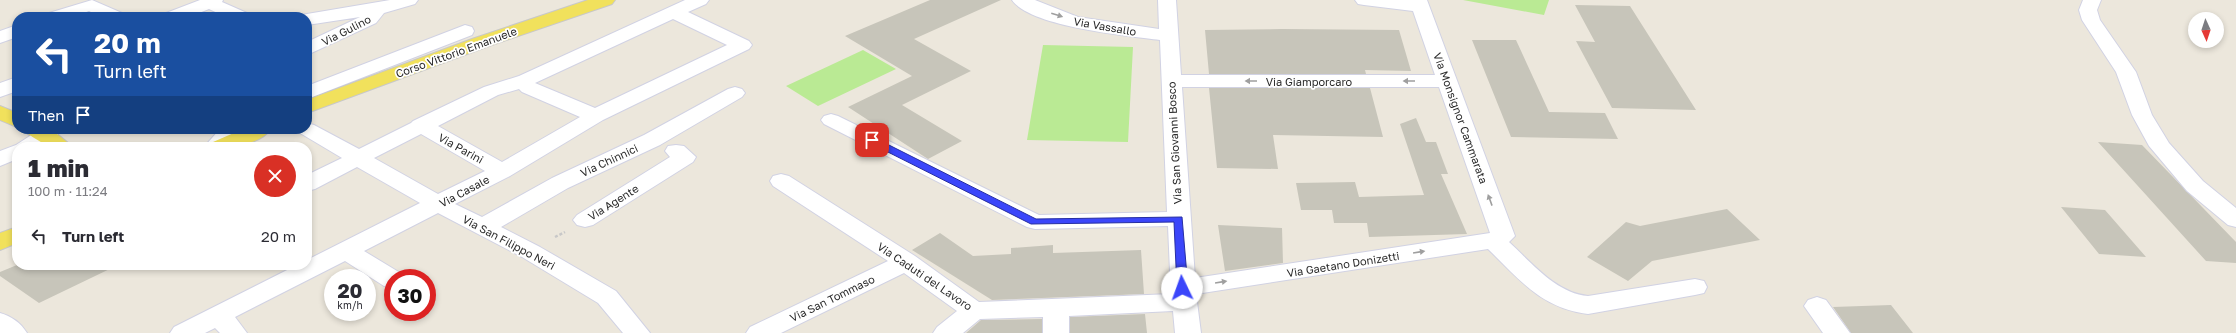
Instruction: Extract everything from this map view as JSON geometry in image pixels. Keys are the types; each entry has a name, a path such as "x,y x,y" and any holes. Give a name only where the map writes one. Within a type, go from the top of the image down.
{"main road":[{"name":"Corso Vittorio Emanuele","path":"312,105 479,43 606,0"},
{"path":"0,112 12,118"},
{"path":"232,142 249,134"},
{"path":"0,242 12,236"}],"street":[{"path":"312,18 383,8 409,0"},
{"path":"312,181 420,125 491,91 526,80 675,13 700,0"},
{"name":"Via Vassallo","path":"1021,0 1036,9 1086,24 1169,36"},
{"name":"Via San Giovanni Bosco","path":"1167,0 1178,219 1183,295 1188,333"},
{"path":"1364,0 1420,3"},
{"path":"2092,0 2088,10 2090,20 2126,72 2142,115 2160,146 2195,186 2236,220"},
{"path":"184,12 212,1 232,12"},
{"path":"64,12 81,2 104,12"},
{"name":"Via Monsignor Cammarata","path":"1420,3 1448,81 1498,238"},
{"name":"Via Gulino","path":"312,47 370,19 383,8"},
{"name":"Via Casale","path":"183,333 226,324 346,251 502,171 596,116 742,45 675,13"},
{"path":"312,91 465,31"},
{"path":"0,37 12,33"},
{"name":"Via Giamporcaro","path":"1171,80 1448,81"},
{"path":"0,91 12,85"},
{"path":"529,88 596,116"},
{"name":"Via Chinnici","path":"482,227 560,183 652,140 735,93"},
{"path":"831,120 1035,222 1178,219"},
{"name":"Via Parini","path":"420,125 502,171"},
{"name":"Via San Filippo Neri","path":"312,132 438,204 530,252 607,297 636,333"},
{"path":"220,142 227,134"},
{"path":"36,142 47,137"},
{"name":"Via Agente","path":"585,220 685,157 676,151"},
{"path":"0,159 12,153"},
{"name":"Via Caduti del Lavoro","path":"781,181 906,262 974,311 1056,307 1183,295"},
{"path":"1498,238 1548,291 1571,303 1588,305 1695,288"},
{"name":"Via Gaetano Donizetti","path":"1183,295 1498,238"},
{"path":"346,251 384,274"},
{"name":"Via San Tommaso","path":"759,333 906,262"},
{"path":"1817,306 1837,333"},
{"path":"1056,307 1056,333"},
{"path":"946,333 974,311"},
{"path":"0,322 14,333"}],"path":[{"name":"Via Agente","path":"530,252 585,220"}],"green space":[{"path":"1463,0 1549,0 1544,15"},
{"path":"1043,45 1133,47 1128,142 1027,140"},
{"path":"863,50 896,69 818,106 786,86"}],"building":[{"path":"930,0 1001,0 914,39 971,71 902,105 962,141 928,159 848,107 912,76 845,36"},
{"path":"1575,5 1630,6 1696,110 1612,108 1576,41 1595,42"},
{"path":"1205,30 1399,30 1411,71 1365,70 1366,74 1209,74"},
{"path":"1472,40 1516,40 1549,112 1605,113 1618,139 1511,137"},
{"path":"1209,88 1370,88 1383,137 1273,135 1278,169 1217,168"},
{"path":"1416,118 1426,142 1436,142 1448,174 1441,174 1467,234 1369,237 1367,223 1334,223 1332,210 1301,210 1296,183 1355,182 1359,197 1424,195 1400,124"},
{"path":"2098,142 2142,145 2236,242 2236,263 2206,261"},
{"path":"2061,207 2105,210 2146,257 2099,254"},
{"path":"1727,209 1760,240 1652,261 1628,281 1587,257 1626,222 1640,226"},
{"path":"1218,225 1282,228 1283,263 1225,271"},
{"path":"940,233 973,256 1011,254 1011,248 1053,245 1053,253 1141,250 1144,294 992,300 912,250"},
{"path":"12,267 12,270 108,270 39,303 0,276 0,272"},
{"path":"1891,305 1913,333 1851,333 1833,307"},
{"path":"1145,314 1147,333 1070,333 1070,317"},
{"path":"1042,319 1042,333 966,333 981,320"}],"route":[{"path":"872,140 1035,222 1178,219 1182,288"}]}
